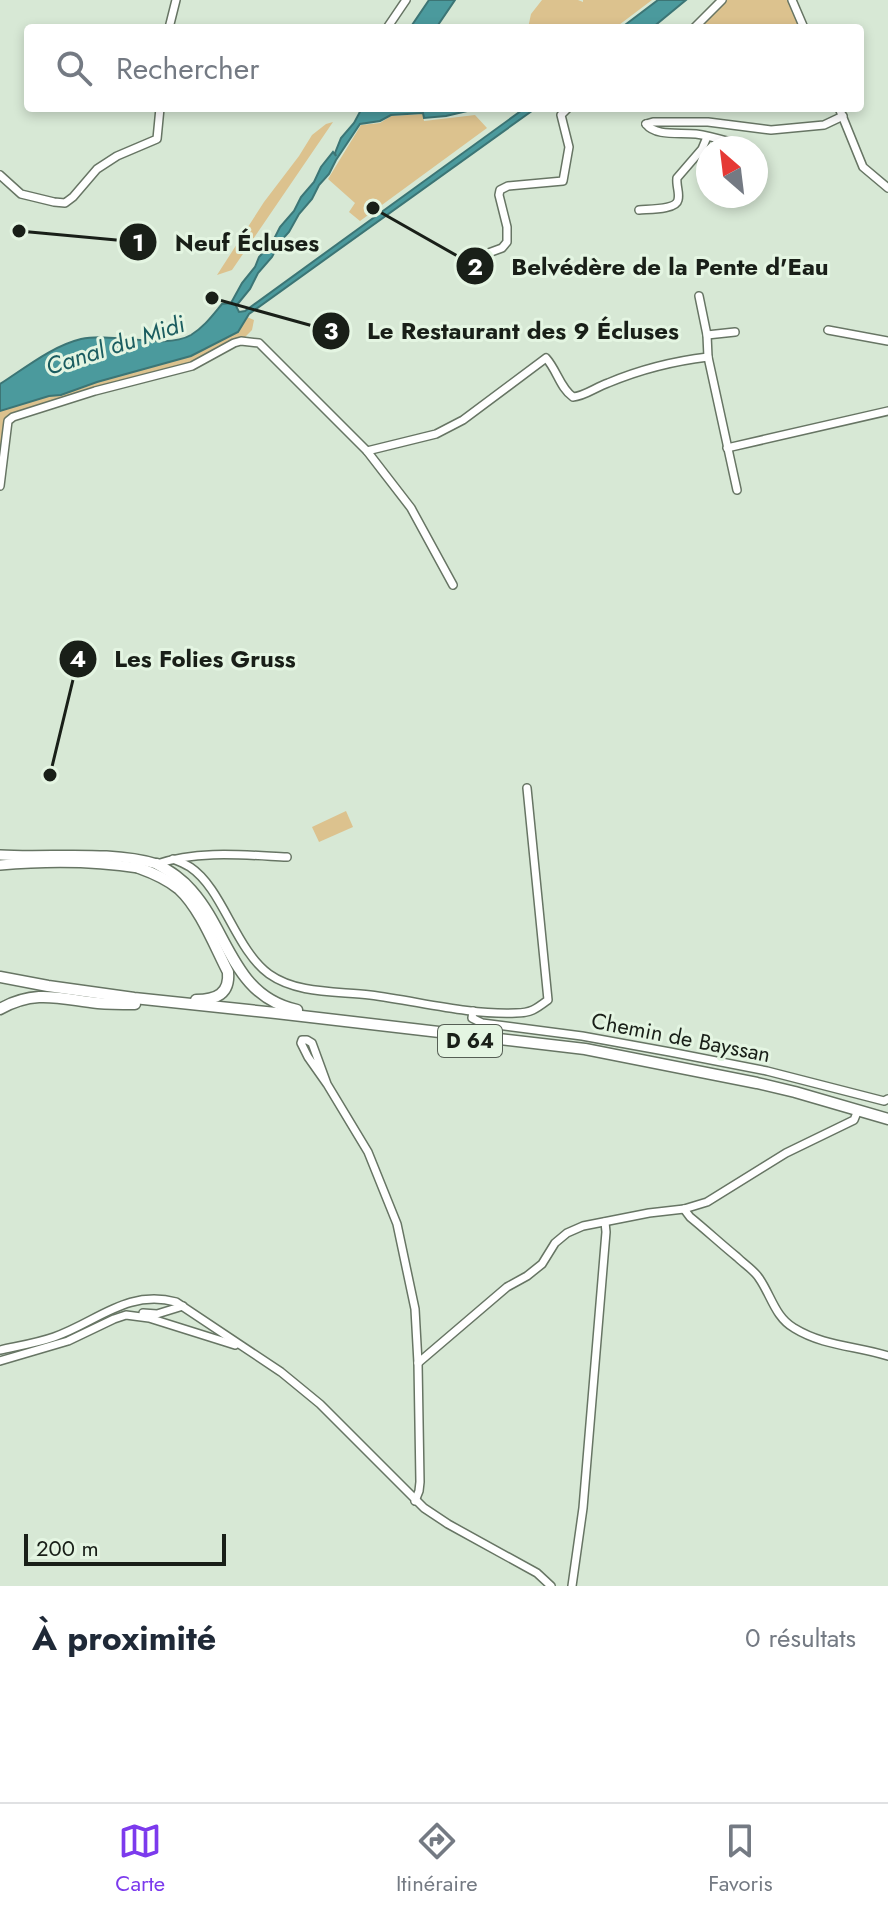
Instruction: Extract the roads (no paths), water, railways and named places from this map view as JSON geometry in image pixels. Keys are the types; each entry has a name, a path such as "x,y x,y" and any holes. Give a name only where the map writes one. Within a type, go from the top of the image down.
{"highway":[{"path":"157,864 176,875 192,890 253,988 286,1007 386,1025"},
{"path":"100,994 202,1000 226,991 229,984 228,972 194,908 180,890 161,876 139,868"},
{"name":"D 64","path":"0,979 136,1004 639,1060"},
{"name":"D 64","path":"0,979 100,994 585,1049 757,1083 888,1119"},
{"path":"0,1009 41,996 136,1004"}],"main road":[{"path":"0,855 114,857 142,859 157,864"},
{"path":"0,865 84,863 139,868"}],"street":[{"path":"170,24 176,0"},
{"path":"390,24 406,0"},
{"path":"698,24 722,0"},
{"path":"792,0 802,24"},
{"path":"0,175 21,194 65,203 97,169 117,156 157,139 160,112"},
{"path":"482,273 483,255 502,248 507,242 500,190 508,186 563,181 569,147 561,115 564,112"},
{"path":"699,136 651,130 646,124 708,122 771,130 824,125 841,112 863,167 888,188"},
{"path":"639,210 676,204 677,178 696,156"},
{"path":"699,296 708,357 737,490"},
{"path":"828,330 888,341"},
{"path":"707,335 735,332"},
{"path":"0,486 8,421 13,417 95,391 192,366 234,343 259,343 367,451 411,508 453,585"},
{"path":"367,451 436,434 463,420 546,358 567,393 579,397 636,373 708,357"},
{"path":"727,448 888,411"},
{"path":"173,859 191,867 204,881 259,966 287,984 473,1011 534,1011 548,1000 527,788"},
{"path":"139,868 173,859 227,855 287,857"},
{"path":"157,864 161,876"},
{"name":"Chemin de Bayssan","path":"473,1011 472,1018 482,1023 646,1047 767,1071 884,1101 888,1099"},
{"path":"327,1084 312,1043 302,1040 308,1057 368,1152 397,1224 415,1309 420,1482 415,1501"},
{"path":"418,1363 507,1287 542,1264 555,1243 567,1233 583,1226 684,1209 707,1202 786,1153 854,1120 858,1110"},
{"path":"684,1209 759,1277 772,1303 790,1326 830,1344 888,1356"},
{"path":"572,1586 584,1493 605,1222"},
{"path":"0,1350 56,1336 131,1302 156,1298 176,1302 281,1372 320,1404 415,1501 448,1524 537,1573 551,1586"},
{"path":"0,1361 68,1341 126,1315 157,1314 183,1306"},
{"path":"126,1315 149,1318 245,1348"}],"water":[{"path":"429,0 455,0 439,24 413,24"},
{"path":"658,0 686,0 657,24 626,24"},
{"name":"Canal du Midi","path":"360,112 463,112 424,118 423,113 391,115 380,121 360,124 312,199 236,306 239,312 245,311 519,112 530,112 249,314 238,332 191,356 0,411 0,384 60,347 94,337 153,341 180,339 200,328 222,304 231,303 259,257 314,182 321,167 333,152 336,156 341,138"}],"place":[{"name":"Belvédère de la Pente d'Eau","path":"373,208"},
{"name":"Neuf Écluses","path":"19,231"},
{"name":"Le Restaurant des 9 Écluses","path":"212,298"},
{"name":"Les Folies Gruss","path":"50,775"}]}
